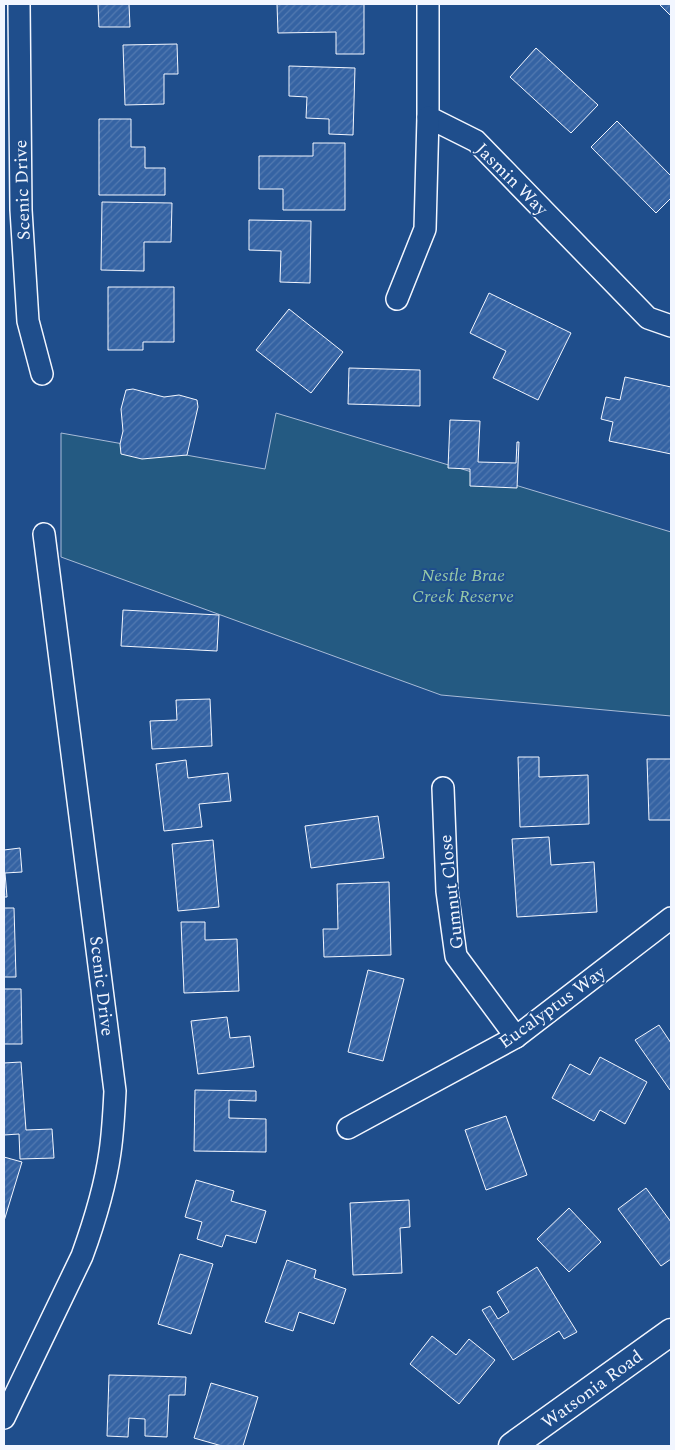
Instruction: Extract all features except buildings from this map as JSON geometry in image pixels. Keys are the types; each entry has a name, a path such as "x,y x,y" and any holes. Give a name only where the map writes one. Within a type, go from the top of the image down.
{"street":[{"name":"Scenic Drive","path":"19,4 12,211 28,321 42,374"},
{"path":"397,300 425,229 428,117 428,4"},
{"name":"Jasmin Way","path":"428,117 476,141 648,318 671,326"},
{"name":"Scenic Drive","path":"4,1418 82,1256 92,1228 110,1152 115,1091 44,534"},
{"name":"Gumnut Close","path":"443,788 447,891 456,956 516,1037"},
{"name":"Eucalyptus Way","path":"348,1128 516,1037 670,922"},
{"name":"Watsonia Road","path":"512,1446 671,1332"}],"green space":[{"name":"Nestle Brae Creek Reserve","path":"276,413 671,532 671,716 441,695 61,557 61,433 265,469"}]}
